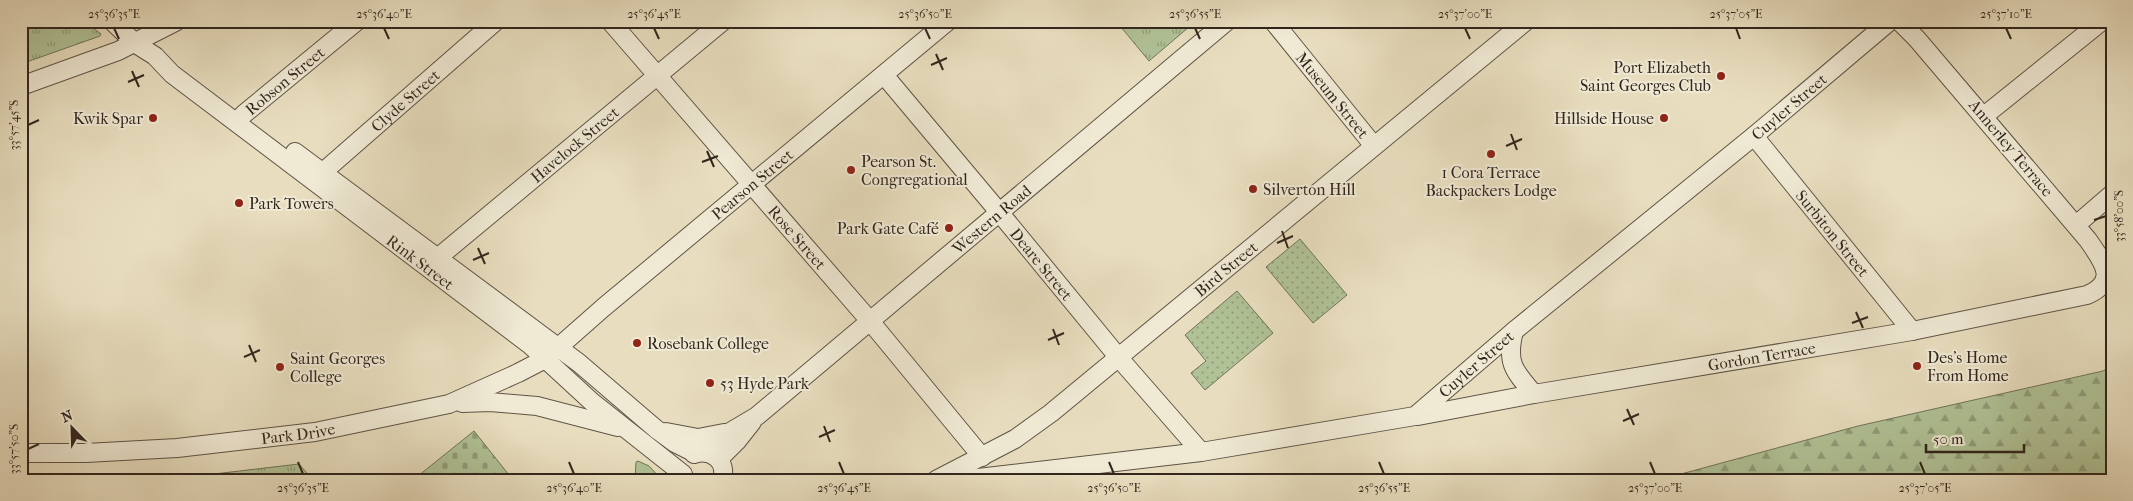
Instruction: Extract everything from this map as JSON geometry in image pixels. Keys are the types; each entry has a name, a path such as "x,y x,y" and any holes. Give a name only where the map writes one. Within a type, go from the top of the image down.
{"street":[{"name":"Rink Street","path":"112,21 136,44 155,56 172,74 240,118 432,262 529,344 579,363 675,444 716,466"},
{"path":"21,86 136,44 177,21"},
{"name":"Robson Street","path":"240,118 357,21"},
{"name":"Clyde Street","path":"319,177 496,21"},
{"name":"Rose Street","path":"610,21 750,185 870,321 982,457"},
{"name":"Havelock Street","path":"432,262 723,21"},
{"name":"Pearson Street","path":"551,353 948,21"},
{"name":"Western Road","path":"716,466 730,432 757,416 1227,21"},
{"name":"Museum Street","path":"1273,21 1374,146"},
{"name":"Bird Street","path":"936,480 1015,439 1051,413 1526,21"},
{"name":"Cuyler Street","path":"1415,416 1514,331 1754,136 1890,21"},
{"name":"Annerley Terrace","path":"1898,21 1917,39 2076,225 2101,261 2106,274 2103,284"},
{"path":"1984,116 2102,21"},
{"name":"Deare Street","path":"884,75 1119,358 1201,452"},
{"name":"Surbiton Street","path":"1754,136 1912,331"},
{"path":"2076,225 2112,194"},
{"name":"Gordon Terrace","path":"1415,416 1534,394 1912,331 2087,295 2100,289 2103,284"},
{"path":"1514,331 1510,348 1510,360 1514,370 1534,394"},
{"name":"Rink Street","path":"551,353 629,434 679,478"},
{"name":"Park Drive","path":"21,453 86,453 186,447 315,432 449,404 551,353"},
{"path":"449,404 490,402 537,406 629,434"},
{"name":"Western Road","path":"716,466 757,416"},
{"path":"962,480 1201,452 1415,416"},
{"path":"656,429 698,438 712,437 730,432"},
{"path":"679,478 685,462 716,466"}],"green space":[{"path":"25,21 84,21 101,34 100,36 21,64 21,24"},
{"path":"1116,21 1196,21 1149,61"},
{"path":"1300,239 1347,295 1313,323 1266,267"},
{"path":"1237,291 1273,333 1205,390 1191,373 1206,361 1185,335"},
{"path":"2112,366 2112,480 1659,480 1858,426 2103,371"},
{"path":"474,431 513,480 413,480"},
{"path":"638,461 649,466 662,480 635,480 636,462"},
{"path":"299,464 313,480 143,480 214,474"}],"place":[{"name":"Port Elizabeth Saint Georges Club","path":"1721,76"},
{"name":"Kwik Spar","path":"153,118"},
{"name":"Hillside House","path":"1664,118"},
{"name":"1 Cora Terrace Backpackers Lodge","path":"1491,154"},
{"name":"Pearson St. Congregational","path":"851,170"},
{"name":"Silverton Hill","path":"1253,189"},
{"name":"Park Towers","path":"239,203"},
{"name":"Park Gate Café","path":"949,228"},
{"name":"Rosebank College","path":"637,343"},
{"name":"Des's Home From Home","path":"1917,366"},
{"name":"Saint Georges College","path":"280,367"},
{"name":"53 Hyde Park","path":"710,383"}]}
